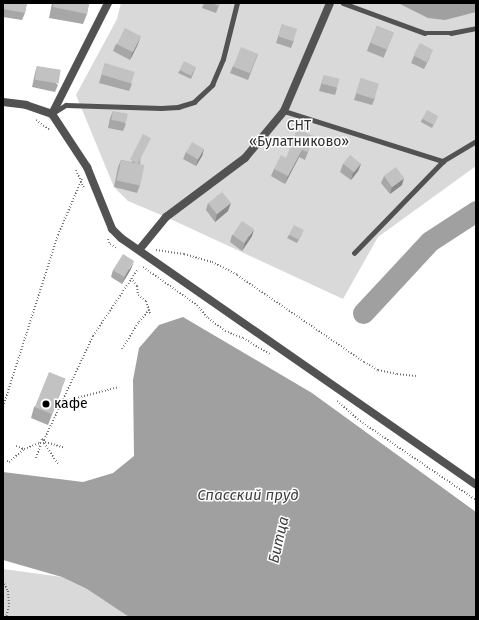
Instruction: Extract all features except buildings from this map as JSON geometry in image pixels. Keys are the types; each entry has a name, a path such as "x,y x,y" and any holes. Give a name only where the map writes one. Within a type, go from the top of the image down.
{"street":[{"path":"52,114 108,3"},
{"path":"139,250 166,216 245,158 284,111 330,3"},
{"path":"3,102 26,105 52,114 87,167 112,229 121,238 476,485"}],"lane":[{"path":"52,114 66,105 161,108 178,107 194,102 212,85 223,60 236,3"},
{"path":"344,3 424,33 451,33 476,28"},
{"path":"284,111 443,161"},
{"path":"354,253 443,161 476,141"}],"path":[{"path":"32,116 51,131"},
{"path":"3,408 58,235 87,167"},
{"path":"76,168 84,188"},
{"path":"107,238 110,244 122,252"},
{"path":"139,250 153,249 184,254 212,262 238,275 364,362 378,370 416,376"},
{"path":"143,267 197,305 208,318 225,331 243,338 276,359"},
{"path":"36,458 93,336 138,269"},
{"path":"132,278 137,286 138,295 146,301 150,313"},
{"path":"122,349 139,322 149,310"},
{"path":"61,402 119,387"},
{"path":"334,399 360,421 476,500"},
{"path":"43,442 59,465"},
{"path":"7,461 9,462 24,449 43,442 63,447"},
{"path":"16,446 24,449"},
{"path":"3,581 8,591 9,606 6,617"}],"green space":[{"name":"СНТ «Булатниково»","path":"121,3 476,3 476,166 378,237 343,299 166,217 128,201 114,187 76,95 117,19"},
{"path":"3,569 62,577 87,589 129,617 3,617"}],"water":[{"path":"398,3 476,3 476,12 445,20 428,18"},
{"name":"Спасский пруд","path":"183,317 312,393 476,512 476,617 129,617 87,589 62,577 3,560 3,472 83,482 113,473 134,456 133,380 139,348 159,325"}],"waterway":[{"name":"Битца","path":"363,313 430,241 476,211"}],"place":[{"name":"кафе","path":"46,404"}]}
